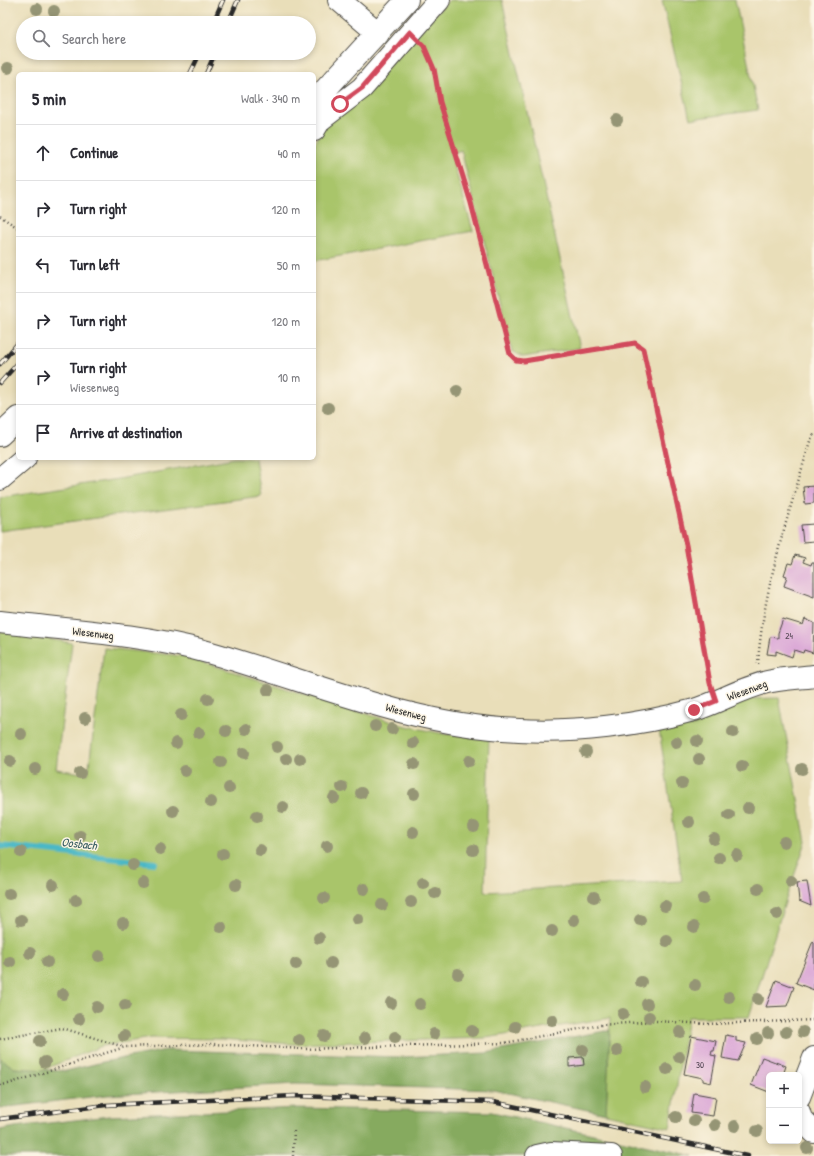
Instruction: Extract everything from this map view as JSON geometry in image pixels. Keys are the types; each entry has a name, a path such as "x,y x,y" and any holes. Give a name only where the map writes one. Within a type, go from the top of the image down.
{"street":[{"path":"339,0 378,32"},
{"path":"316,100 407,0"},
{"path":"316,127 320,120 362,88 439,0"},
{"path":"0,435 16,420"},
{"path":"0,479 23,460"},
{"name":"Wiesenweg","path":"0,622 95,640 142,638 210,652 412,715 465,725 519,730 576,729 640,721 694,710 757,685 772,681 814,676"},
{"path":"802,1089 814,1058"},
{"path":"802,1120 814,1132"},
{"path":"537,1156 551,1153 611,1156"}],"path":[{"path":"410,32 424,46 434,69 440,102 471,203 510,354 516,360 524,361 635,343 643,349 686,545 710,683 716,701"},
{"path":"0,216 16,227"},
{"path":"757,685 760,637 768,591 808,449 814,434"},
{"path":"0,1085 8,1084 125,1047 212,1044 304,1049 504,1043 600,1025 656,1021 708,1024 814,1020"},
{"path":"0,1039 62,1028 125,1047"},
{"path":"293,1156 294,1128"}],"green space":[{"path":"449,0 502,0 580,348 523,357 512,351 461,150 451,154 473,231 316,261 316,141 325,125"},
{"path":"662,0 735,0 758,110 690,119"},
{"path":"223,460 255,460 261,496 0,531 0,497 119,479"},
{"path":"0,631 72,643 56,769 88,774 104,648 183,656 402,725 444,734 489,737 485,892 682,881 659,729 746,699 779,698 806,842 787,896 749,1017 688,1017 670,1128 606,1114 610,1018 486,1038 292,1044 221,1039 151,1038 102,1046 42,1070 14,1068 0,1058"},
{"path":"610,1030 606,1114 494,1090 295,1084 107,1095 0,1108 0,1058 14,1068 66,1071 103,1062 166,1050 401,1057 486,1053"},
{"path":"297,1108 492,1112 694,1156 0,1156 0,1130 15,1127 109,1116"}],"building":[{"path":"814,486 814,503 805,504 803,487"},
{"path":"814,524 814,541 803,542 801,525"},
{"path":"795,555 805,558 803,562 811,565 812,562 814,562 814,597 784,586 787,576 784,575 788,563 792,564"},
{"path":"783,619 803,625 805,619 814,623 813,653 804,650 803,653 794,650 792,657 776,651 776,655 767,654 770,637 778,638 778,633"},
{"path":"807,881 811,906 799,901 797,882"},
{"path":"813,941 814,942 814,990 796,983"},
{"path":"776,980 794,987 787,1006 766,1007"},
{"path":"726,1035 736,1037 736,1041 746,1043 738,1061 722,1058"},
{"path":"691,1036 716,1041 714,1051 712,1051 711,1055 716,1056 711,1083 703,1081 703,1078 684,1074"},
{"path":"583,1057 584,1065 569,1067 569,1058"},
{"path":"762,1057 786,1066 784,1072 766,1072 766,1091 751,1085"},
{"path":"694,1093 716,1097 713,1116 691,1113"}],"waterway":[{"name":"Oosbach","path":"0,846 155,863"}],"railway":[{"path":"216,16 223,0"},
{"path":"231,16 238,0"},
{"path":"191,72 197,60"},
{"path":"207,72 212,60"},
{"path":"0,364 16,345"},
{"path":"0,383 16,365"},
{"path":"0,1119 106,1105 294,1096 493,1102 748,1156"}],"route":[{"path":"340,104 362,88 410,32 424,46 434,69 440,102 471,203 510,354 516,360 524,361 635,343 643,349 686,545 710,683 716,701 694,710"}]}
